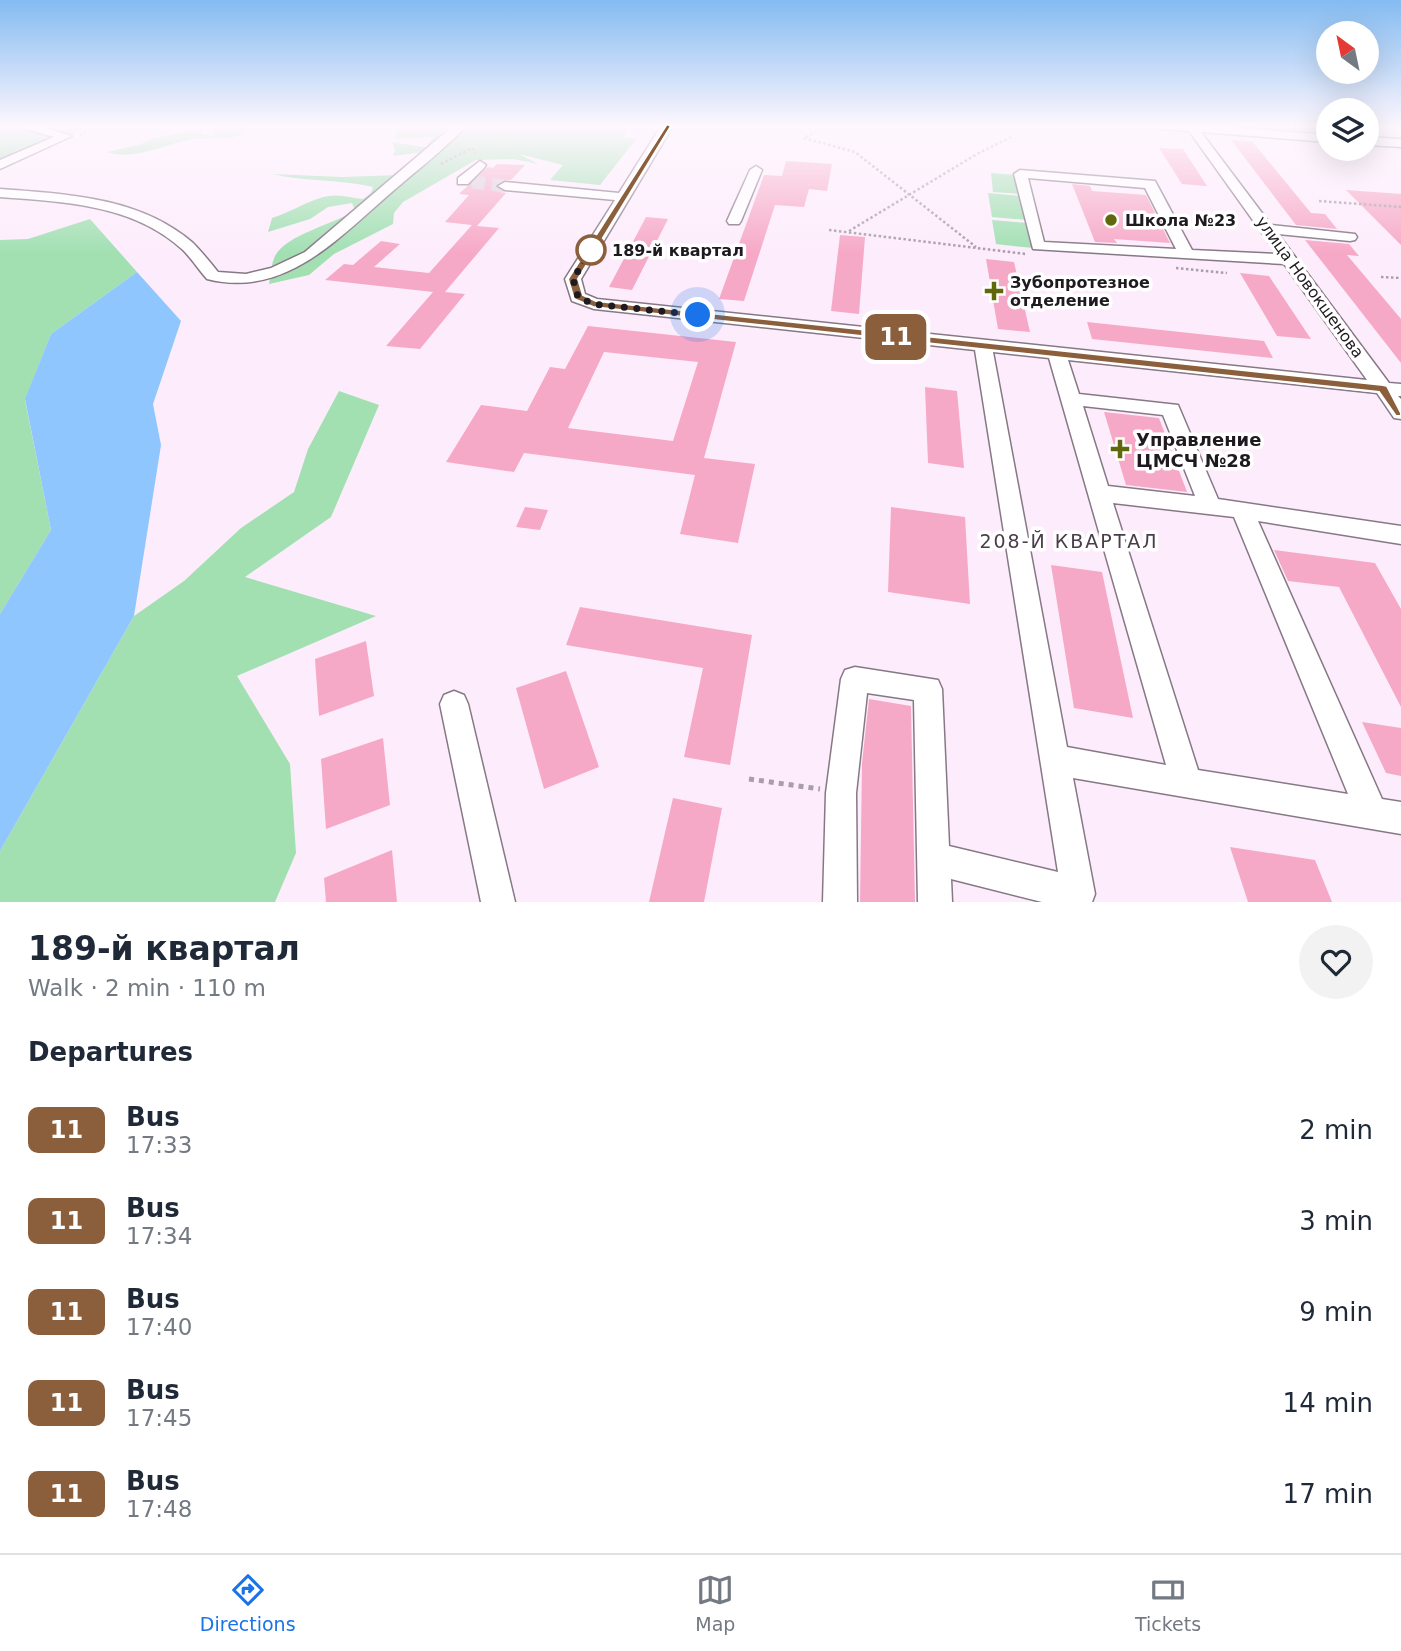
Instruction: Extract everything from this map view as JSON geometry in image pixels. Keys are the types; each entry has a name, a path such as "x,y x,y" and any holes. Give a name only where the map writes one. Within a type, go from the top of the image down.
{"street":[{"path":"0,193 112,204 159,227 188,246 213,276 246,279 276,272 310,255 411,168"},
{"path":"472,182 463,181 477,168"},
{"path":"641,168 573,279 578,297 593,304 1392,389"},
{"name":"улица Новокшенова","path":"1222,168 1392,389 1401,412"},
{"path":"734,221 755,170"},
{"path":"1185,252 1150,184 1020,174 1038,246 1133,254 1185,252 1291,260"},
{"path":"505,186 623,197"},
{"path":"1268,229 1350,236"},
{"path":"933,858 1078,894 983,346"},
{"path":"1057,354 1101,493 1186,784"},
{"path":"1072,399 1171,410 1210,506"},
{"path":"1101,493 1242,510 1401,535"},
{"path":"1242,510 1386,816"},
{"path":"840,902 841,793 855,679 928,688 935,902"},
{"path":"454,704 498,902"},
{"path":"1056,760 1386,816"}],"path":[{"path":"876,168 978,248"},
{"path":"847,232 953,168"},
{"path":"1319,201 1401,207"},
{"path":"1381,277 1401,278"},
{"path":"750,779 841,793"}],"green space":[{"path":"406,168 462,168 403,202 394,213 393,224 334,254 309,275 269,284 275,256 281,248 355,210 352,203 328,207 310,219 268,232 272,218 323,197 337,195 363,199 371,193 373,187 272,174 342,177 398,175"},
{"path":"560,168 613,168 600,185 550,180"},
{"path":"991,173 1015,175 1021,194 993,192"},
{"path":"988,193 1021,196 1028,220 992,217"},
{"path":"90,219 137,272 51,334 25,400 51,530 0,614 0,240 28,239"},
{"path":"992,220 1027,223 1033,248 996,244"},
{"path":"339,391 379,405 331,517 245,577 376,616 237,676 290,764 296,853 275,902 0,902 0,851 134,616 184,581 241,528 294,492 308,449"}],"water":[{"path":"137,272 181,321 153,404 161,445 134,616 0,851 0,614 51,530 25,399 51,334"}],"building":[{"path":"487,168 522,168 511,180 504,180 496,185 499,192 506,193 477,226 499,228 445,292 465,294 420,349 386,346 433,292 325,280 344,264 353,265 381,241 400,244 374,267 429,273 472,225 445,222 469,195 459,194"},
{"path":"784,168 831,168 827,191 809,189 804,207 775,205 744,301 719,299 764,175 782,176"},
{"path":"1172,168 1195,168 1207,186 1182,184"},
{"path":"1252,168 1274,168 1311,213 1325,214 1337,229 1296,225"},
{"path":"1072,184 1090,186 1092,191 1146,195 1170,243 1114,239 1117,243 1095,242"},
{"path":"1346,190 1401,194 1401,245"},
{"path":"646,217 668,219 632,290 609,287"},
{"path":"840,235 865,237 859,314 831,311"},
{"path":"1305,240 1349,244 1359,256 1347,255 1401,319 1401,363"},
{"path":"986,259 1014,262 1030,332 998,329"},
{"path":"1240,273 1269,276 1311,339 1277,336"},
{"path":"1087,322 1264,341 1273,358 1092,339"},
{"path":"588,326 736,342 704,458 755,464 738,543 680,534 695,475 524,453 514,472 446,462 481,405 527,411 550,367 565,369","holes":["604,352 698,362 673,441 568,428"]},
{"path":"925,387 957,391 964,468 928,463"},
{"path":"1104,412 1159,418 1187,492 1126,485"},
{"path":"525,507 548,510 540,530 516,527"},
{"path":"891,507 965,517 970,604 888,592"},
{"path":"1274,550 1375,563 1401,609 1401,707 1339,587 1288,581"},
{"path":"1051,565 1102,572 1133,718 1074,708"},
{"path":"580,607 752,635 730,765 684,757 703,668 566,645"},
{"path":"366,641 374,696 319,716 315,659"},
{"path":"566,671 599,767 544,789 516,688"},
{"path":"869,699 911,706 915,902 860,902 862,763"},
{"path":"1362,722 1401,728 1401,776 1386,773"},
{"path":"383,738 390,805 326,829 321,759"},
{"path":"673,798 722,808 704,902 649,902"},
{"path":"1230,847 1315,860 1332,902 1248,902"},
{"path":"392,850 397,902 326,902 324,878"}],"tunnel":[{"path":"472,182 505,186"}],"bus line":[{"name":"11","path":"641,168 573,279 578,297 593,304 1383,388 1401,413"}],"place":[{"name":"Школа №23","path":"1111,220"},
{"name":"189-й квартал","path":"591,250"},
{"name":"Зубопротезное отделение","path":"994,291"},
{"name":"Управление ЦМСЧ №28","path":"1120,449"}],"district":[{"name":"208-Й КВАРТАЛ","path":"1069,541"}],"route":[{"path":"591,250 573,279 578,297 593,304 698,315"}]}
